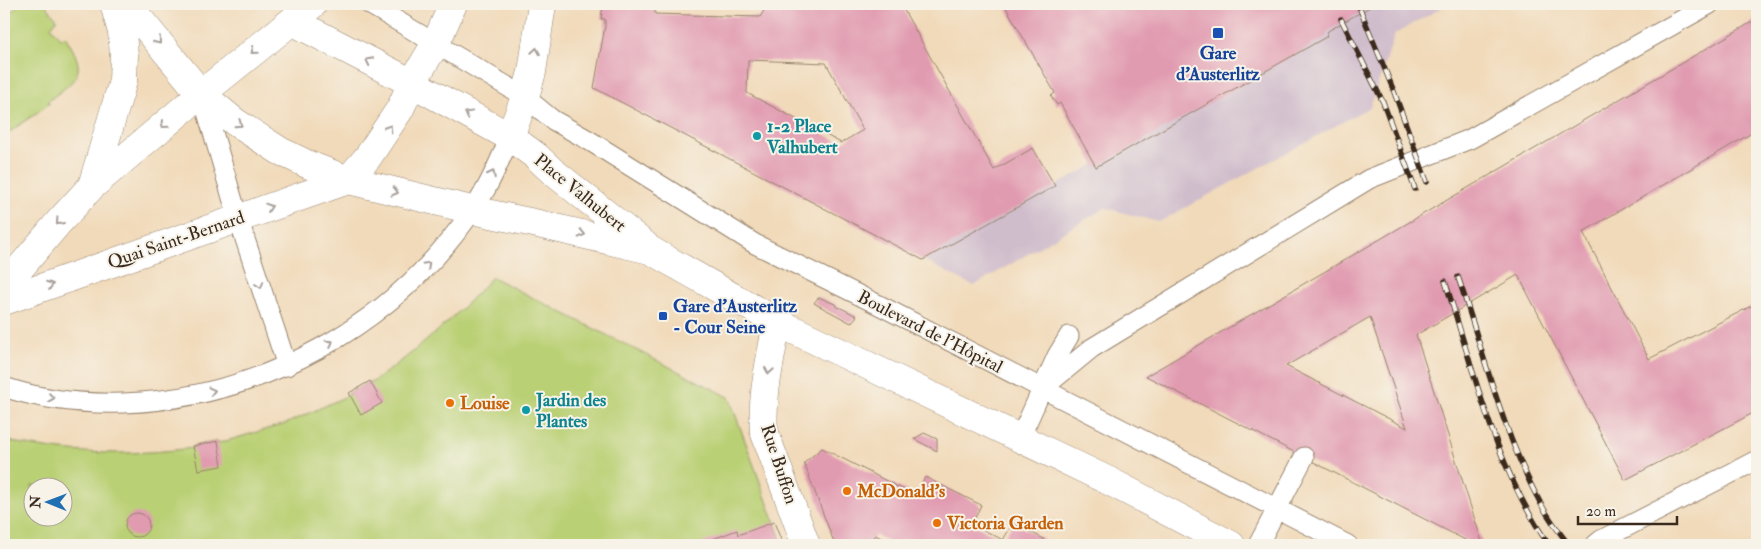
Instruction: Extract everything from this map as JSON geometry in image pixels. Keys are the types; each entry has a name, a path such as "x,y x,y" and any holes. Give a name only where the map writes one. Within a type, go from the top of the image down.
{"main road":[{"path":"92,186 124,81 122,32 114,4"},
{"path":"127,4 201,94 235,122 280,151 309,165 348,180 650,250 777,322 1110,481 1231,545"},
{"path":"4,287 92,186 201,94 313,4"},
{"path":"348,180 386,132 436,43 453,4"},
{"path":"510,137 525,97 536,53 542,4"},
{"name":"Place Valhubert","path":"292,21 412,83 510,137 536,156 650,250"},
{"name":"Quai Saint-Bernard","path":"4,301 348,180"},
{"name":"Rue Buffon","path":"777,322 768,375 763,420 764,431 806,545"}],"lane":[{"path":"369,4 525,97"},
{"path":"1042,389 1092,348 1369,179 1470,140 1710,4"},
{"path":"201,94 238,218 287,366"},
{"name":"Boulevard de l'Hôpital","path":"525,97 553,120 755,244 881,306 1348,545"},
{"path":"4,387 27,395 84,403 147,402 191,396 229,387 287,366 324,347 374,314 392,300 437,255 472,210 493,174 510,137"},
{"path":"1020,438 1057,356 1069,336"},
{"path":"1258,545 1304,457"},
{"path":"1595,545 1601,540 1757,460"}],"shaded area":[{"path":"1004,4 1448,4 1395,34 1370,107 1159,222 1105,208 974,286 923,260 1095,164"}],"green space":[{"path":"20,4 45,4 57,19 51,27 61,39 65,36 77,58 78,66 74,80 48,101 49,104 4,136 4,18"},
{"name":"Jardin des Plantes","path":"492,277 729,397 783,545 4,545 4,440 51,449 98,453 169,451 193,448 193,446 218,441 219,443 285,424 349,395 349,393 370,381 371,383 404,359 464,306"}],"building":[{"name":"1-2 Place Valhubert","path":"603,4 655,4 655,14 760,17 768,4 901,5 994,170 1033,148 1055,186 923,260 594,88 605,26 605,19 601,19","holes":["748,60 826,63 863,130 841,143 747,93"]},
{"name":"Gare d'Austerlitz","path":"1004,4 1375,4 1328,31 1326,37 1096,167 1060,103 1057,105 1051,96 1055,93"},
{"path":"1757,19 1757,130 1583,232 1649,359 1757,303 1757,411 1625,480 1518,275 1416,335 1483,545 1475,545 1146,376","holes":["1370,317 1407,428 1286,366"]},
{"path":"818,298 837,305 837,308 839,307 857,316 851,323 814,303"},
{"path":"370,381 382,403 361,415 349,393"},
{"path":"924,433 937,439 937,451 914,439"},
{"path":"218,441 222,466 198,470 193,446"},
{"path":"822,448 916,496 925,477 981,505 972,524 1003,540 1013,523 1044,539 1041,545 886,545 888,541 875,535 871,545 835,545 804,463"},
{"path":"137,513 142,514 148,520 148,530 142,536 137,537 132,536 126,530 125,525 126,520 132,514"},
{"path":"774,522 783,545 697,545 737,530 738,535"}],"railway":[{"path":"1360,9 1393,89 1427,182"},
{"path":"1341,19 1383,102 1415,189"},
{"path":"1458,277 1504,421 1515,449 1541,504 1569,545"},
{"path":"1445,281 1476,384 1500,451 1530,515 1549,545"}],"place":[{"name":"Gare d'Austerlitz","path":"1218,33"},
{"name":"1-2 Place Valhubert","path":"757,136"},
{"name":"Gare d'Austerlitz - Cour Seine","path":"663,316"},
{"name":"Louise","path":"450,403"},
{"name":"Jardin des Plantes","path":"526,410"},
{"name":"McDonald's","path":"847,491"},
{"name":"Victoria Garden","path":"937,523"}]}
